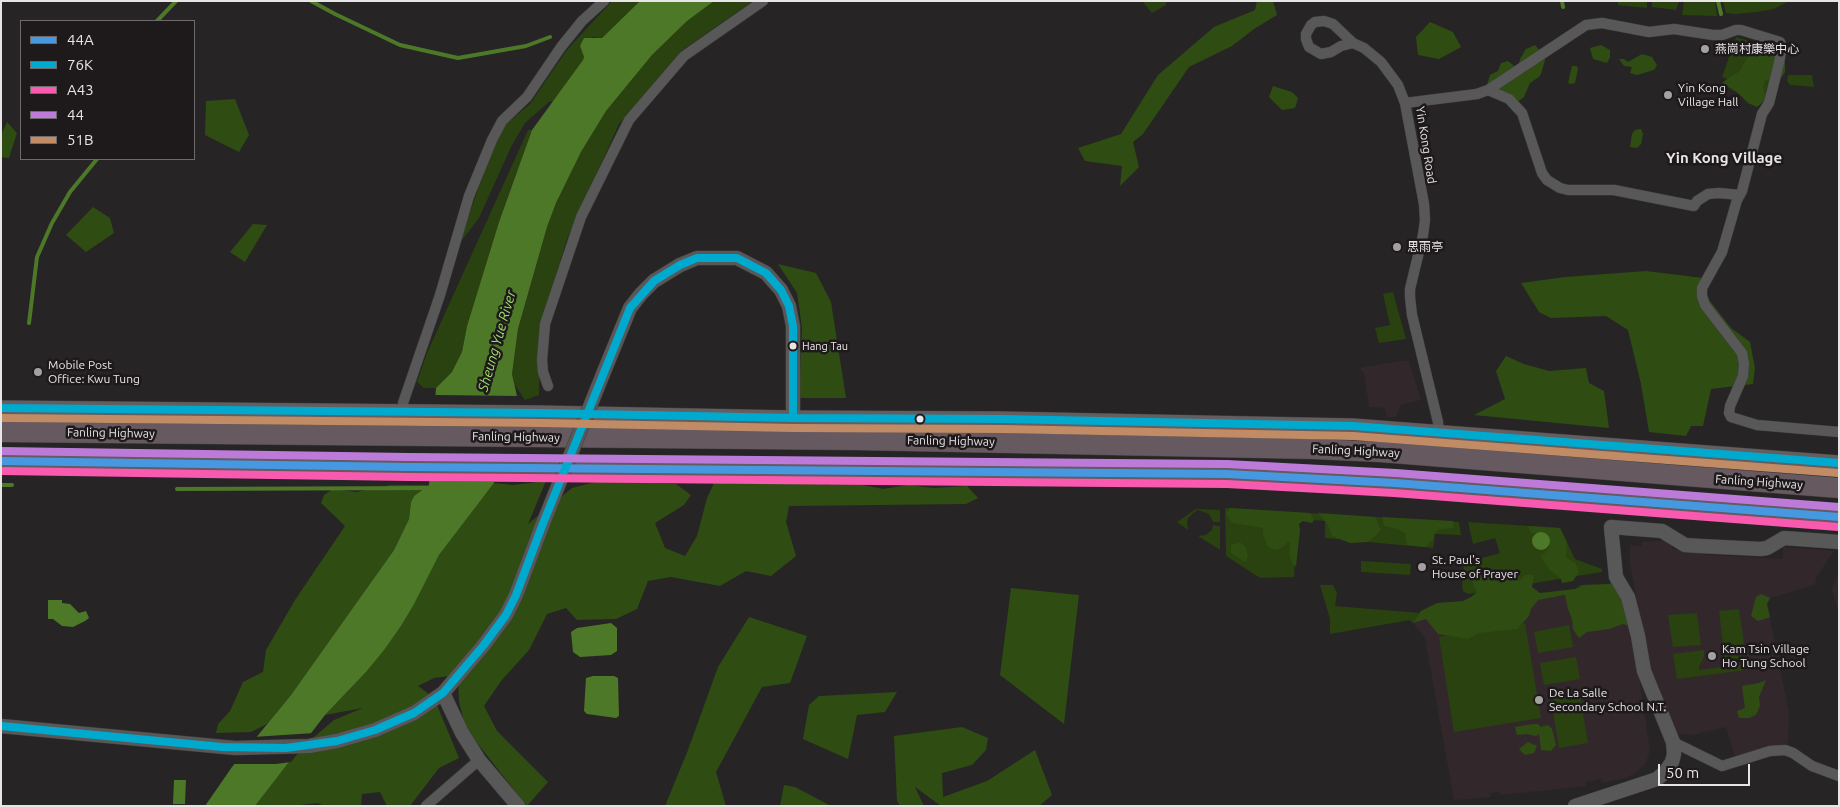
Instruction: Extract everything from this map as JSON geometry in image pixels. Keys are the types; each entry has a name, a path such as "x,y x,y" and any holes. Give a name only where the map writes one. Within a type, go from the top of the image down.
{"highway":[{"name":"Fanling Highway","path":"1,432 866,440 1314,449 1380,452 1839,488"},
{"path":"1,461 409,467 1227,474 1395,483 1839,518"}],"main road":[{"path":"1,408 1002,419 1353,426 1839,463"}],"street":[{"path":"404,413 403,403 440,295 469,196 492,140 502,121 527,97 582,21 604,1"},
{"path":"548,386 543,372 542,360 545,324 581,216 629,120 684,56 763,1"},
{"name":"Yin Kong Road","path":"1439,433 1412,315 1410,298 1410,289 1425,220 1424,204 1406,103 1477,94 1488,90 1586,25 1602,23 1649,32 1674,29 1713,36 1741,30 1780,42 1782,46 1769,103 1762,114 1740,195"},
{"path":"1353,44 1364,48 1381,62 1398,85 1406,103"},
{"path":"1488,90 1509,99 1522,113 1542,173 1547,180 1560,188 1568,190 1614,190 1694,206 1698,200 1708,194 1740,195 1722,252 1702,288 1705,306 1742,353 1743,376 1730,406 1729,413 1731,417 1757,426 1839,432"},
{"path":"1,726 222,748 286,748 336,741 375,730 414,713 442,693 483,646 506,615 516,595 630,308 654,281 680,265 697,258 737,258 766,273 781,290 789,306 793,326 793,418"},
{"path":"1575,806 1657,779 1672,762 1673,742 1644,671 1638,636 1628,597 1616,577 1611,527 1662,531 1685,545 1700,546 1761,549 1767,548 1784,538 1839,542"},
{"path":"442,693 462,733 479,760 518,806"},
{"path":"1673,742 1722,766 1770,752 1785,750 1812,766 1839,776"},
{"path":"426,806 479,760"}],"shaded area":[{"path":"612,1 640,1 602,38 592,37 580,46 584,57 583,60 554,101 549,102 525,123 512,145 479,218 459,244 488,160 505,125 530,104 566,51"},
{"path":"714,1 753,1 681,51 619,124 567,239 541,322 539,395 525,400 515,385 512,374 518,330 547,227 556,203 580,154 606,111 652,55 687,21"},
{"path":"1142,1 1166,1 1166,5 1152,13"},
{"path":"1257,1 1273,1 1277,15 1254,29 1232,46 1189,67 1143,134 1133,142 1139,167 1120,186 1122,166 1085,161 1078,148 1121,134 1158,75 1214,27 1255,10"},
{"path":"1618,1 1647,1 1647,8 1618,5"},
{"path":"1652,1 1679,1 1676,10 1652,7"},
{"path":"1684,1 1715,1 1717,16 1682,15"},
{"path":"1723,1 1789,1 1774,9 1735,14 1726,13"},
{"path":"1430,22 1453,32 1461,47 1439,59 1418,55 1416,37"},
{"path":"1736,37 1759,44 1773,72 1766,94 1761,100 1746,86 1722,77"},
{"path":"1757,41 1769,41 1774,53 1783,56 1785,72 1782,77 1765,80 1763,87 1766,99 1757,107 1748,103 1738,93 1722,83 1739,72"},
{"path":"1535,45 1545,60 1541,74 1530,83 1524,97 1519,101 1486,88 1490,75 1498,71 1501,63 1508,61 1517,72 1520,59 1526,49"},
{"path":"1601,45 1610,50 1610,57 1607,63 1593,59 1590,48"},
{"path":"1642,54 1652,57 1657,65 1654,70 1637,75 1630,73 1632,67 1624,66 1619,59 1624,59 1628,62"},
{"path":"1572,66 1577,66 1578,69 1575,83 1571,84 1568,83"},
{"path":"1788,75 1812,75 1814,87 1790,85 1787,81"},
{"path":"1273,86 1292,92 1298,98 1295,108 1282,110 1269,97"},
{"path":"235,99 249,135 239,152 205,135 206,101"},
{"path":"7,122 17,133 9,158 1,157 1,135"},
{"path":"1641,129 1643,134 1641,144 1637,148 1630,147 1632,134 1635,130"},
{"path":"528,130 532,130 499,222 467,326 462,352 452,372 436,388 424,388 417,382 427,353"},
{"path":"93,207 110,218 114,233 86,252 66,235"},
{"path":"253,224 267,225 245,262 230,252"},
{"path":"778,264 816,273 831,302 846,398 799,398 802,328 797,293"},
{"path":"1646,271 1703,278 1706,296 1731,328 1750,342 1755,368 1753,384 1711,389 1703,426 1691,426 1686,436 1649,432 1641,384 1628,330 1606,316 1551,318 1539,312 1521,283 1565,277"},
{"path":"1393,292 1406,339 1379,343 1375,328 1390,325 1383,294"},
{"path":"1506,356 1524,364 1549,371 1586,368 1589,383 1604,391 1609,428 1474,415 1505,399 1496,371"},
{"path":"1409,361 1421,400 1400,405 1396,417 1387,417 1385,408 1369,407 1364,373 1359,368"},
{"path":"808,479 827,485 843,481 883,489 908,485 933,488 967,486 978,498 966,504 789,506 786,522 796,556 771,576 746,571 720,586 671,577 648,581 637,609 616,619 577,620 566,608 547,614 529,650 501,681 484,706 497,731 548,782 527,806 466,729 459,702 458,675 434,678 418,686 434,698 459,758 439,768 410,806 387,806 380,792 362,794 361,806 325,806 317,803 292,806 255,806 294,754 334,720 363,708 325,715 366,672 401,626 439,555 494,483 513,485 546,481 528,524 572,488 599,481 676,484 691,495 684,505 655,523 665,548 685,556 697,536 707,498 715,481 733,484 776,484"},
{"path":"390,485 429,485 414,496 411,502 409,519 394,550 291,695 267,724 251,732 216,733 218,724 230,711 243,682 263,672 266,650 295,600 345,526 321,503 324,495 333,489 356,492"},
{"path":"1225,508 1459,522 1461,535 1435,534 1433,548 1325,538 1325,521 1297,519 1294,577 1260,578 1226,556"},
{"path":"1230,508 1310,513 1314,520 1312,523 1303,521 1299,524 1296,566 1293,565 1289,555 1290,543 1288,542 1283,547 1275,550 1268,547 1263,534 1263,528 1232,523 1226,514"},
{"path":"1196,509 1220,510 1220,522 1213,522 1209,514 1198,510 1188,518 1188,530 1177,522"},
{"path":"1318,513 1375,517 1381,530 1368,542 1350,543 1332,536 1327,523"},
{"path":"1382,517 1453,521 1454,528 1440,529 1433,534 1434,538 1426,547 1407,545 1405,533 1384,526"},
{"path":"1468,522 1560,528 1575,559 1602,569 1602,572 1468,594 1463,591 1462,586 1464,563 1500,553 1495,538 1473,544"},
{"path":"1213,525 1220,526 1220,550 1198,536 1206,535 1212,530"},
{"path":"1528,526 1560,528 1567,542 1566,557 1576,564 1579,572 1573,581 1562,583 1561,579 1550,570 1540,556 1550,546 1545,535 1531,533"},
{"name":"Kam Tsin Village Ho Tung School","path":"1671,540 1672,549 1709,555 1783,559 1783,547 1834,551 1816,578 1815,585 1770,598 1767,604 1789,712 1788,743 1735,757 1726,727 1692,735 1678,734 1671,729 1649,669 1630,563 1630,545 1642,546 1642,542"},
{"path":"1240,542 1246,548 1248,557 1245,562 1231,553 1231,545"},
{"path":"1361,561 1411,564 1410,575 1361,572"},
{"path":"1839,570 1839,615 1832,589"},
{"path":"1486,575 1495,581 1507,578 1520,581 1525,575 1534,575 1532,587 1540,593 1575,589 1582,585 1609,584 1612,582 1618,587 1620,598 1631,626 1623,624 1609,629 1587,632 1579,638 1573,629 1565,595 1538,600 1531,609 1529,616 1517,629 1479,633 1468,639 1438,634 1426,619 1413,623 1421,611 1437,603 1463,601 1471,597 1477,592 1472,581"},
{"path":"1320,585 1333,585 1337,593 1335,606 1420,613 1413,623 1410,620 1330,634 1330,619"},
{"name":"De La Salle Secondary School N.T.","path":"1618,587 1620,598 1630,620 1650,750 1646,763 1637,772 1626,778 1602,783 1601,779 1586,782 1586,786 1501,795 1500,792 1490,793 1490,797 1454,800 1425,638 1413,623 1432,616"},
{"path":"1011,588 1079,595 1064,724 1000,675"},
{"path":"1761,594 1770,598 1767,604 1770,617 1758,621 1751,616 1756,597"},
{"path":"1739,609 1746,658 1725,661 1719,611"},
{"path":"1697,613 1701,645 1673,647 1668,615"},
{"path":"749,617 807,636 790,683 762,687 716,772 726,806 665,806 688,750 718,667"},
{"path":"1525,623 1541,718 1454,732 1439,637"},
{"path":"1569,625 1573,647 1538,653 1534,632"},
{"path":"1704,650 1704,657 1699,670 1744,664 1746,670 1677,679 1673,654"},
{"path":"1576,657 1580,679 1544,685 1540,663"},
{"path":"1766,680 1759,697 1760,706 1756,715 1749,718 1739,718 1737,711 1745,708 1742,686"},
{"path":"1579,689 1588,743 1559,748 1550,694"},
{"path":"897,692 885,712 857,715 848,759 803,739 809,705 819,696"},
{"path":"1538,724 1541,727 1548,725 1552,729 1556,745 1551,751 1541,750 1539,734 1536,736 1527,734 1517,735 1515,727"},
{"path":"962,727 988,738 986,750 972,765 942,773 943,797 987,781 1035,750 1052,795 1039,806 941,806 915,787 924,806 900,806 897,801 894,736"},
{"path":"1528,742 1537,746 1534,753 1525,755 1519,749"},
{"path":"784,785 795,787 831,806 780,806"}],"water":[{"name":"Sheung Yue River","path":"640,1 714,1 687,21 652,55 606,111 581,152 556,203 547,227 518,329 512,374 517,396 494,483 439,555 414,604 384,650 325,715 255,806 205,806 232,767 291,695 394,550 409,519 411,502 414,496 429,485 436,388 452,372 462,352 467,326 499,222 532,130 583,60 584,57 580,46 584,38 602,38"},
{"path":"1541,532 1547,535 1550,541 1547,547 1541,550 1535,547 1532,541 1535,535"},
{"path":"48,600 62,600 62,603 70,604 79,613 86,611 89,618 73,627 62,626 53,619 48,619"},
{"path":"611,623 617,628 617,651 611,655 580,657 573,652 571,632 577,628"},
{"path":"614,676 618,678 619,716 616,718 587,714 584,711 586,678"},
{"path":"174,780 186,780 185,804 173,804"}],"pier":[{"path":"434,396 520,396 497,482 427,481"},
{"path":"314,733 291,762 232,764 253,737"}],"waterway":[{"path":"158,20 176,1"},
{"path":"311,1 400,45 458,58 526,46 550,37"},
{"path":"1562,1 1563,7"},
{"path":"1718,1 1721,14"},
{"path":"29,323 37,257 52,223 70,192 96,160"},
{"path":"1,485 12,485"},
{"path":"177,489 426,488"}],"transit line":[{"name":"76K","path":"1,726 222,747 286,748 337,741 375,730 414,713 443,693 483,646 506,615 516,595 630,308 654,281 680,265 697,258 737,258 766,273 781,290 789,306 793,326 793,418"},
{"name":"76K","path":"1,408 1002,419 1353,426 1839,463"},
{"name":"51B","path":"1,418 1002,429 1353,436 1838,473"},
{"name":"44","path":"1,451 409,457 1227,464 1396,473 1839,507"},
{"name":"44A","path":"1,461 409,467 1227,474 1395,483 1839,517"},
{"name":"A43","path":"1,471 409,477 1227,484 1394,493 1838,527"}],"place":[{"name":"燕崗村康樂中心","path":"1705,49"},
{"name":"Yin Kong Village Hall","path":"1668,95"},
{"name":"思雨亭","path":"1397,247"},
{"name":"Hang Tau","path":"793,346"},
{"name":"Mobile Post Office: Kwu Tung","path":"38,372"},
{"name":"St. Paul's House of Prayer","path":"1422,567"},
{"name":"Kam Tsin Village Ho Tung School","path":"1712,656"},
{"name":"De La Salle Secondary School N.T.","path":"1539,700"}],"district":[{"name":"Yin Kong Village","path":"1724,158"}]}
